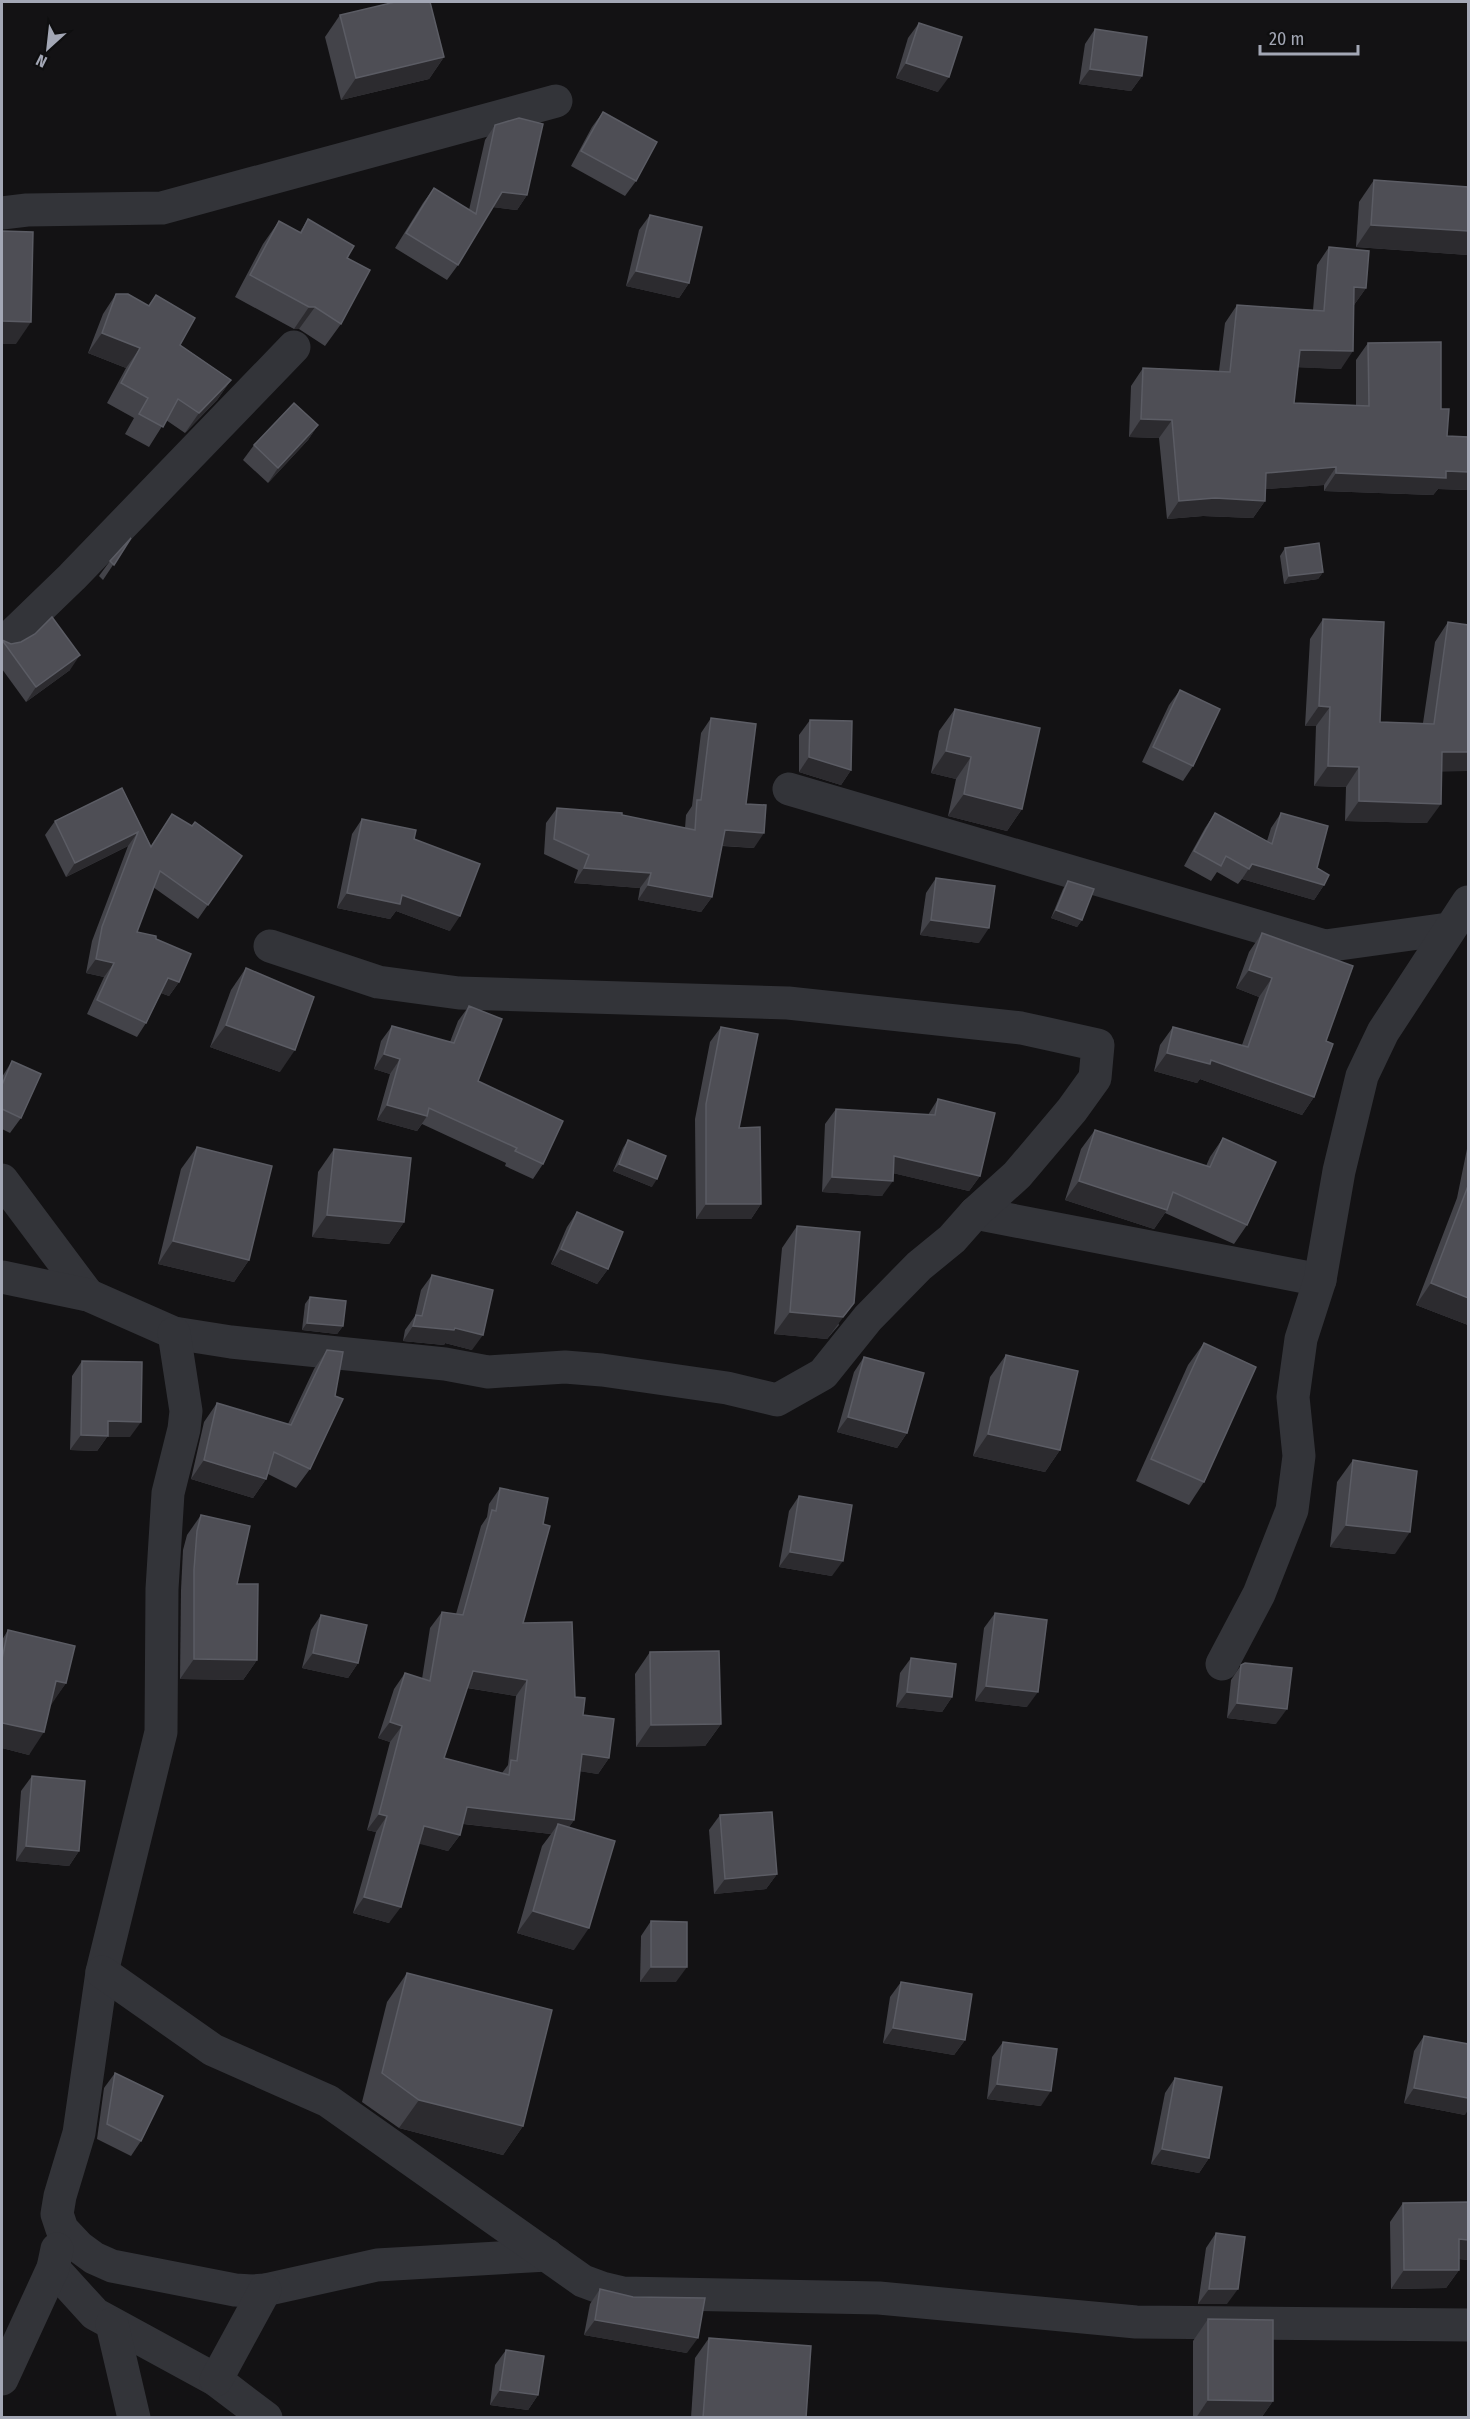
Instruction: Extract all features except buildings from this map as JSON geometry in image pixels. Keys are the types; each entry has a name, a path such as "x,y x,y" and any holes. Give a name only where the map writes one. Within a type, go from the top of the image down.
{"street":[{"path":"2,213 27,210 162,208 556,101"},
{"path":"2,640 12,635 72,578 294,347"},
{"path":"789,789 1325,946 1448,929"},
{"path":"1222,1664 1259,1594 1292,1510 1299,1456 1293,1397 1301,1339 1320,1280 1339,1171 1362,1076 1383,1032 1448,929 1468,902"},
{"path":"2,1277 88,1295 174,1333 241,1343 444,1364 488,1372 565,1367 602,1370 727,1388 777,1400 823,1374 868,1318 919,1266 952,1239 975,1213 1017,1175 1072,1110 1095,1078 1098,1046 1022,1028 788,1003 459,993 378,982 270,946"},
{"path":"2,1180 88,1295"},
{"path":"975,1213 1320,1280"},
{"path":"174,1333 186,1411 184,1429 168,1493 162,1588 161,1732 102,1972 79,2133 60,2196 57,2214 62,2229 94,2258 112,2266 235,2290 265,2290 377,2265 547,2255"},
{"path":"102,1972 213,2050 328,2101 583,2281 602,2288 623,2292 879,2298 1136,2322 1468,2325"},
{"path":"2,2379 53,2268 62,2229"},
{"path":"53,2268 95,2314 216,2380 266,2418"},
{"path":"216,2380 265,2290"},
{"path":"112,2324 134,2418"}]}
